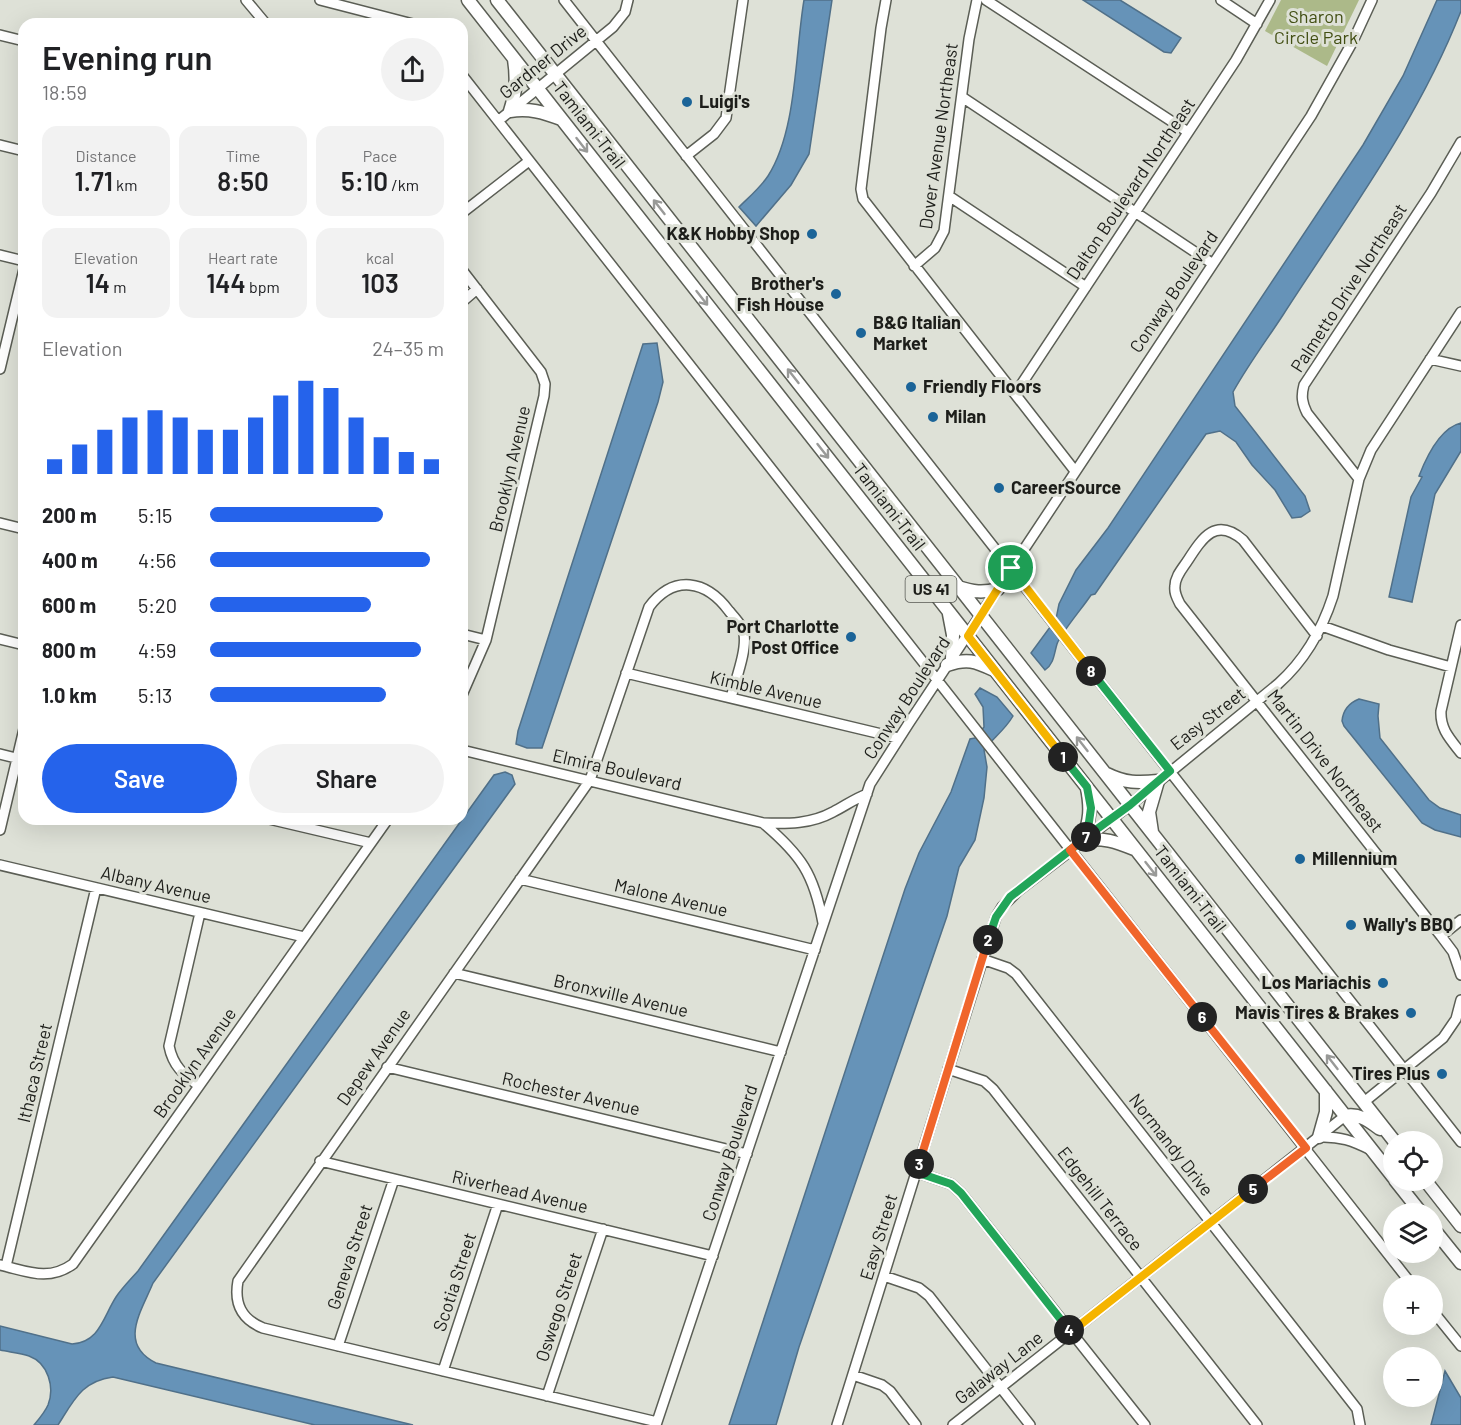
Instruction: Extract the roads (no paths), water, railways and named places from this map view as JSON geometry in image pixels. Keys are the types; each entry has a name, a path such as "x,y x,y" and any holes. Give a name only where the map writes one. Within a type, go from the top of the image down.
{"main road":[{"name":"Tamiami Trail","path":"468,0 1383,1165"},
{"name":"Tamiami Trail","path":"497,0 1387,1131"},
{"path":"513,58 517,80 516,93 510,111 527,109 541,111 561,119"},
{"path":"957,586 974,592 998,589"},
{"path":"948,610 953,635 949,662 969,661 996,671"},
{"path":"1105,773 1120,780 1136,783 1158,781 1149,812 1153,833"},
{"path":"1087,787 1091,808 1083,840 1098,838 1112,840 1136,850"},
{"path":"1319,1137 1326,1112 1326,1091"},
{"path":"1345,1116 1362,1117 1383,1132"},
{"name":"Tamiami Trail","path":"1404,1191 1413,1203"},
{"path":"1434,1191 1461,1226"},
{"path":"1443,1241 1461,1263"}],"street":[{"path":"246,0 261,18"},
{"path":"320,0 390,18"},
{"path":"564,0 1461,1142"},
{"name":"Gardner Drive","path":"498,121 620,20 628,0"},
{"path":"686,156 714,134 726,118 743,0"},
{"path":"886,0 879,39 861,189 868,207 1075,471"},
{"name":"Dover Avenue Northeast","path":"914,266 941,240 944,231 969,39 977,0"},
{"path":"986,0 1188,132"},
{"path":"1221,0 1257,24"},
{"name":"Dalton Boulevard Northeast","path":"1015,394 1236,60 1270,0"},
{"name":"Conway Boulevard","path":"657,1424 870,784 898,738 968,636 1311,116 1353,41 1372,0"},
{"path":"0,35 18,40"},
{"path":"468,83 1404,1275"},
{"path":"962,97 1213,264"},
{"name":"Palmetto Drive Northeast","path":"1359,479 1307,413 1301,394 1304,385 1431,193 1461,142"},
{"path":"0,145 18,150"},
{"path":"468,208 529,161"},
{"path":"949,196 1086,287"},
{"path":"0,255 18,260"},
{"name":"Brooklyn Avenue","path":"468,278 541,372 545,384 486,640 468,681"},
{"path":"468,297 477,289"},
{"path":"0,369 18,294"},
{"name":"Easy Street","path":"837,1425 982,959 1002,907 1018,891 1130,805 1286,678 1306,654 1322,626 1334,596 1359,479 1376,441 1461,312"},
{"path":"1430,359 1461,366"},
{"path":"0,523 18,528"},
{"name":"Martin Drive Northeast","path":"1317,636 1235,532 1215,530 1207,534 1177,576 1176,596 1180,604 1441,936 1453,952 1461,975"},
{"name":"Depew Avenue","path":"657,1424 254,1324 244,1316 238,1306 237,1281 590,780 649,607 656,597 666,590 690,585 703,587 723,602 741,626 744,645 731,698"},
{"path":"1461,625 1440,722 1461,753"},
{"path":"1322,626 1389,650 1451,667"},
{"path":"468,636 486,640"},
{"path":"0,639 18,644"},
{"name":"Kimble Avenue","path":"626,673 898,738"},
{"name":"Elmira Boulevard","path":"468,751 763,823 794,824 815,820 867,794"},
{"path":"0,754 18,758"},
{"path":"0,830 18,766"},
{"name":"Elmira Boulevard","path":"763,823 790,846 803,863 816,894 823,925"},
{"path":"294,825 370,843"},
{"name":"Brooklyn Avenue","path":"3,1265 51,1275 73,1264 384,825"},
{"name":"Albany Avenue","path":"0,865 304,937"},
{"name":"Malone Avenue","path":"520,879 815,950"},
{"name":"Ithaca Street","path":"3,1265 96,888"},
{"path":"199,1086 178,1069 171,1058 170,1046 200,913"},
{"path":"1441,936 1461,920"},
{"name":"Normandy Drive","path":"982,959 1008,968 1016,974 1357,1409 1360,1425"},
{"name":"Bronxville Avenue","path":"453,973 781,1052"},
{"path":"1364,1102 1443,1038 1455,1019 1461,1000"},
{"name":"Rochester Avenue","path":"387,1067 747,1154"},
{"name":"Edgehill Terrace","path":"948,1069 984,1081 993,1089 1257,1425"},
{"name":"Galaway Lane","path":"953,1425 1345,1116"},
{"path":"1319,1137 1334,1136 1348,1139 1372,1151"},
{"name":"Riverhead Avenue","path":"320,1161 713,1256"},
{"path":"916,1172 951,1184 961,1193 1145,1425"},
{"name":"Geneva Street","path":"338,1346 394,1179"},
{"name":"Scotia Street","path":"443,1371 498,1204"},
{"name":"Oswego Street","path":"547,1396 603,1229"},
{"path":"884,1276 919,1288 928,1296 1030,1425"},
{"path":"1443,1324 1461,1346"},
{"path":"853,1375 882,1385 890,1391 916,1425"}],"water":[{"path":"804,0 832,0 809,154 791,185 756,226 739,207 768,176 778,158 785,137 794,91"},
{"path":"1083,0 1120,0 1181,38 1171,53 1164,52"},
{"path":"1437,0 1461,0 1461,11 1424,91 1380,168 1233,392 1235,406 1305,496 1310,511 1301,517 1292,518 1275,490 1252,465 1236,442 1220,431 1206,434 1095,594 1091,595 1063,634 1057,644 1052,662 1045,670 1031,653 1056,619 1059,604 1076,570 1108,528 1363,145 1403,76"},
{"path":"657,343 663,382 658,402 542,748 527,748 516,744 518,731 643,344"},
{"path":"1461,423 1461,451 1435,494 1412,602 1389,597 1411,497 1422,477 1419,476 1440,437 1453,426"},
{"path":"980,688 997,697 1013,716 984,750 987,767 984,798 975,840 959,867 947,916 799,1347 776,1425 729,1425 905,889 919,853 951,792 970,739 975,738 984,727 983,707 975,694"},
{"path":"1359,699 1379,704 1380,738 1429,800 1440,808 1461,815 1461,837 1435,830 1422,823 1344,726 1342,721 1345,710"},
{"path":"505,772 512,775 515,784 153,1283 136,1327 135,1337 138,1347 144,1355 156,1363 413,1425 315,1425 113,1377 102,1379 86,1387 74,1400 58,1425 34,1425 44,1413 50,1398 48,1376 36,1359 0,1350 0,1326 72,1344 89,1339 95,1334 118,1294 138,1271 458,825 468,825 468,811 494,775"},
{"path":"1445,1371 1461,1398 1461,1425 1431,1425 1436,1407 1443,1407"}],"place":[{"name":"Luigi's","path":"687,102"},
{"name":"K&K Hobby Shop","path":"812,234"},
{"name":"Brother's Fish House","path":"836,294"},
{"name":"B&G Italian Market","path":"861,333"},
{"name":"Friendly Floors","path":"911,387"},
{"name":"Milan","path":"933,417"},
{"name":"CareerSource","path":"999,488"},
{"name":"Port Charlotte Post Office","path":"851,637"},
{"name":"Millennium","path":"1300,859"},
{"name":"Wally's BBQ","path":"1351,925"},
{"name":"Los Mariachis","path":"1383,983"},
{"name":"Mavis Tires & Brakes","path":"1411,1013"},
{"name":"Tires Plus","path":"1442,1074"}],"park label":[{"name":"Sharon Circle Park","path":"1316,27"}]}
